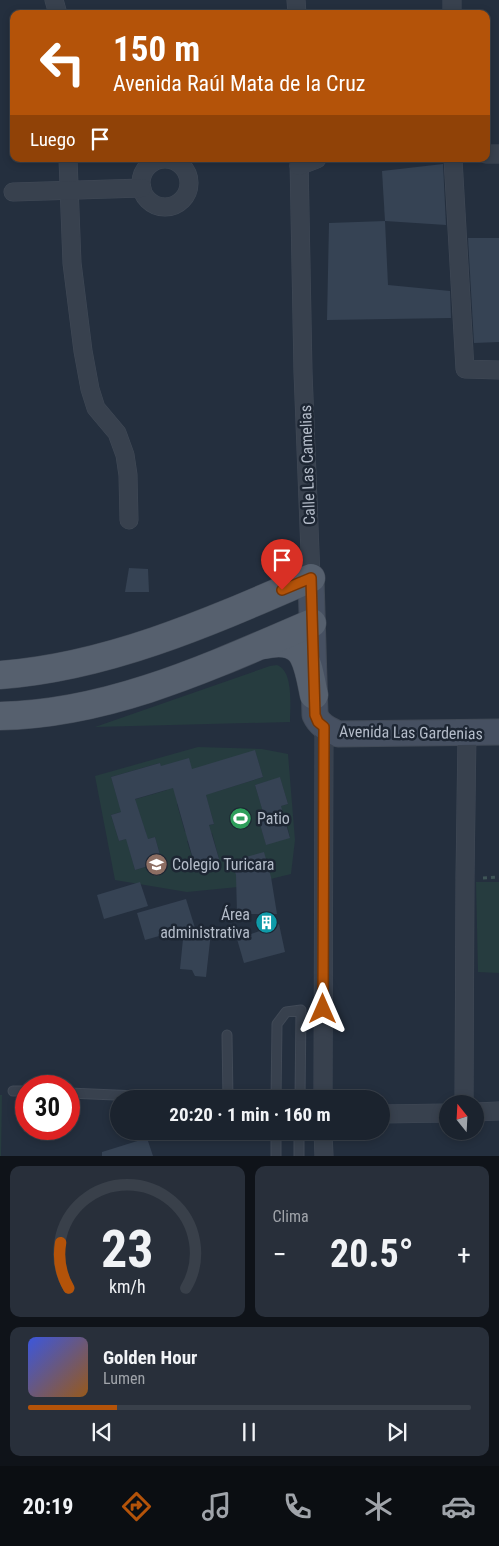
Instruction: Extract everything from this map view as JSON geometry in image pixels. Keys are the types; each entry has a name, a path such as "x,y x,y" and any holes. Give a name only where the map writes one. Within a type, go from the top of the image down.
{"main road":[{"name":"Calle Las Camelias","path":"311,578 315,715 318,722 324,727"},
{"path":"0,675 102,658 175,634 311,578"},
{"path":"0,716 24,715 93,704 140,692 187,676 312,623"},
{"path":"255,647 278,643 296,646 308,668 314,695"},
{"name":"Avenida Las Gardenias","path":"324,727 338,734 499,732"}],"street":[{"path":"68,162 72,263 83,351 90,389 96,408 117,433 125,455 128,475 129,520"},
{"path":"154,162 144,173 142,188 144,195 149,200 156,205 164,207 180,202 196,184 182,166 176,162"},
{"name":"Calle Las Camelias","path":"299,162 303,372 311,578"},
{"path":"453,162 465,369 499,370"},
{"path":"12,192 142,188"},
{"name":"Calle Las Camelias","path":"323,1090 324,727"},
{"path":"464,1095 467,733"},
{"path":"484,1112 499,1111"},
{"path":"390,1114 439,1112"},
{"path":"323,1140 324,1156"}],"lane":[{"path":"276,1090 277,1024 286,1012 301,1010 300,1090"},
{"path":"227,1035 228,1090"},
{"path":"80,1093 110,1095"},
{"path":"276,1140 276,1156"},
{"path":"299,1140 299,1156"}],"green space":[{"path":"277,665 286,674 289,682 290,722 95,727 270,666"},
{"name":"Patio","path":"198,747 262,749 288,754 295,840 291,874 238,887 187,892 115,880 95,776","holes":["255,751 263,777 215,792","160,763 167,790 119,804 111,777","280,778 288,804 263,811 255,785","206,796 214,824 185,832 177,804","137,807 146,833 119,841 111,815","284,814 290,837 266,844 259,821","212,833 219,859 195,866 187,841","155,837 162,862 135,870 128,845"]},
{"path":"476,882 499,882 499,973 478,972"},
{"path":"0,1095 2,1095 1,1156 0,1156"}],"building":[{"path":"443,164 446,225 385,221 382,171"},
{"path":"385,221 388,285 450,291 451,318 327,320 329,223"},
{"path":"468,238 499,238 499,342 474,343"},
{"path":"129,568 148,569 149,592 125,592"},
{"path":"255,750 263,777 206,795 214,824 209,825 219,859 195,866 173,788 135,799 148,839 155,837 162,862 135,870 126,839 119,841 111,815 121,812 111,777 160,763 161,766 189,758 192,769"},
{"path":"280,777 288,804 281,806 290,838 266,845 259,821 265,819 255,785"},
{"path":"264,852 271,877 277,914 237,914 236,875 232,861"},
{"path":"140,882 148,906 104,919 97,895"},
{"path":"186,899 196,931 211,932 206,977 195,976 192,970 180,969 184,929 145,940 137,913"},
{"path":"279,924 285,952 244,963 237,939"},
{"path":"141,1140 148,1140 153,1156 102,1156 102,1152"}],"place":[{"name":"Patio","path":"241,818"},
{"name":"Colegio Turicara","path":"156,864"},
{"name":"Área administrativa","path":"266,923"}],"route":[{"path":"282,590 311,578 315,715 318,722 324,727 323,1009"}]}
